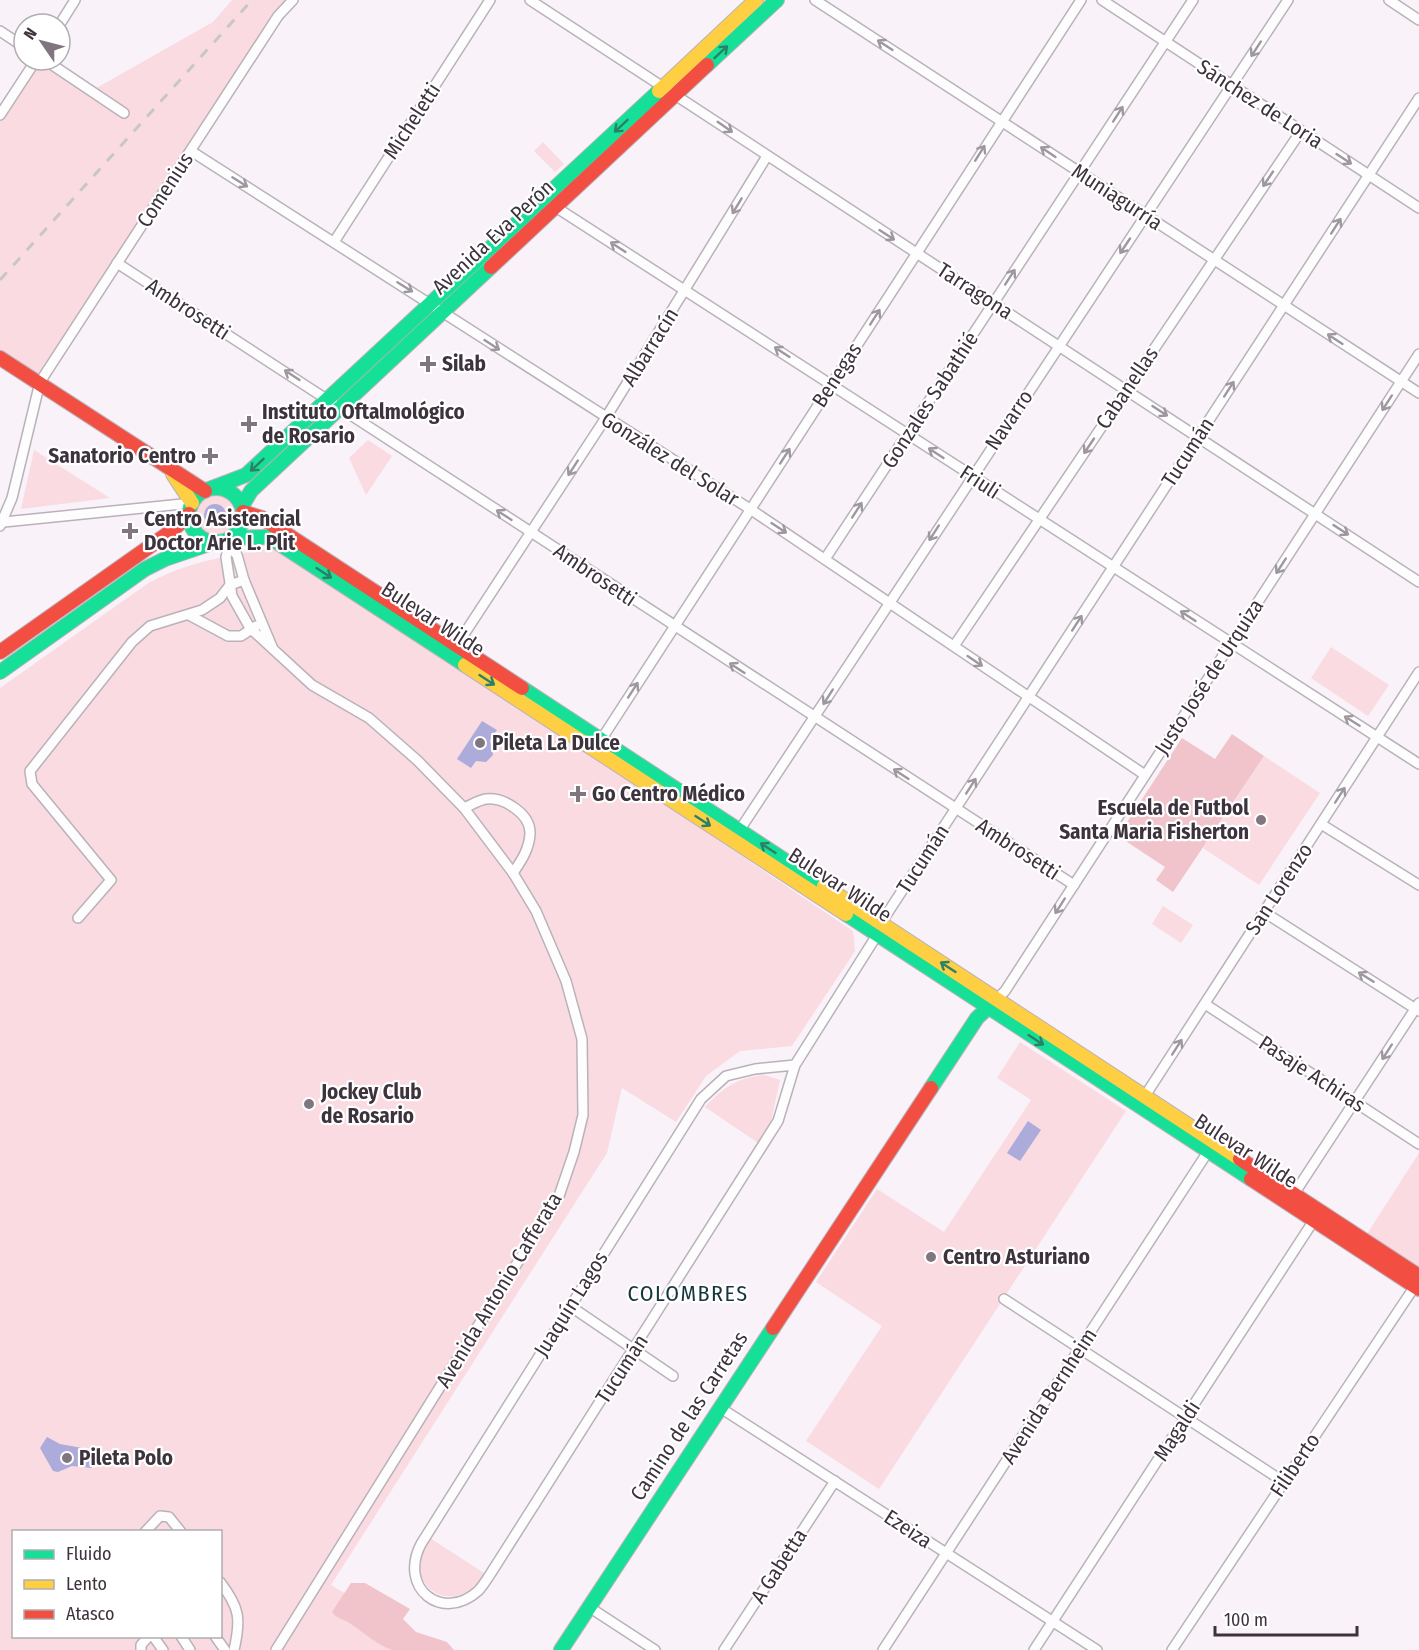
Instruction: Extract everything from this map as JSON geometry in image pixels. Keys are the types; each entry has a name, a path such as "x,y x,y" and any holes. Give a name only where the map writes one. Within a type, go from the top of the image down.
{"main road":[{"name":"Avenida Eva Perón","path":"208,489 240,479 756,0"},
{"name":"Avenida Eva Perón","path":"242,509 251,491 777,0"},
{"path":"0,358 40,382 170,470 208,489 230,492 242,509 242,523 225,542 165,559 145,569 0,672"},
{"path":"170,470 191,506 190,522 198,535 225,542"},
{"path":"0,652 174,530 191,506 208,489"},
{"name":"Bulevar Wilde","path":"242,509 262,518 454,650 1418,1283"},
{"name":"Bulevar Wilde","path":"225,542 266,537 275,541 454,650"},
{"name":"Camino de las Carretas","path":"561,1650 977,1018 992,1004"},
{"name":"Bulevar Wilde","path":"1212,1147 1294,1194 1317,1216"}],"street":[{"name":"Comenius","path":"2,524 12,498 40,382 278,16 293,0"},
{"name":"Micheletti","path":"334,242 490,0"},
{"name":"Tarragona","path":"530,0 677,94 767,156 1419,582"},
{"name":"Muniagurría","path":"815,0 1419,393"},
{"name":"Benegas","path":"598,745 917,254 1001,120 1081,0"},
{"name":"Sánchez de Loria","path":"1102,0 1419,208"},
{"name":"Gonzales Sabathié","path":"825,559 1193,0"},
{"name":"Navarro","path":"737,835 1288,0"},
{"path":"1389,0 1419,20"},
{"path":"0,116 28,72"},
{"path":"63,72 124,113"},
{"name":"Tucumán","path":"431,1599 450,1602 460,1600 479,1590 636,1348 778,1121 795,1065 879,929 1419,98"},
{"name":"Cabanellas","path":"954,646 1301,131"},
{"name":"González del Solar","path":"190,151 750,509 1145,775"},
{"name":"Albarracín","path":"454,650 605,418 767,156"},
{"name":"Friuli","path":"541,200 686,290 1230,644 1419,764"},
{"name":"Ambrosetti","path":"117,263 1074,885"},
{"name":"Justo José de Urquiza","path":"992,1004 1005,991 1419,354"},
{"path":"2,524 191,506"},
{"name":"Avenida Antonio Cafferata","path":"225,542 237,555 244,580 273,649"},
{"name":"Avenida Antonio Cafferata","path":"225,542 230,585 236,605 250,628 312,685 369,718 418,761 464,808 513,873 548,937 566,981 582,1039 583,1115 574,1152 559,1196 276,1650"},
{"path":"78,918 111,880 32,784 30,771 132,642 150,626 189,615 211,604 230,585 244,580"},
{"path":"189,615 228,636 241,636 262,622"},
{"name":"San Lorenzo","path":"1142,1101 1419,672"},
{"path":"464,808 484,799 502,800 523,816 530,832 525,855 513,873"},
{"path":"1321,824 1419,885"},
{"path":"1264,912 1418,1008 1294,1194"},
{"name":"Pasaje Achiras","path":"1205,1004 1419,1144"},
{"name":"Juaquín Lagos","path":"431,1599 416,1583 413,1570 415,1556 701,1099 726,1076 755,1069 795,1065"},
{"name":"Avenida Bernheim","path":"883,1650 1212,1147"},
{"name":"Magaldi","path":"1034,1650 1317,1216"},
{"name":"Filiberto","path":"1172,1650 1418,1283"},
{"path":"1004,1299 1284,1482"},
{"path":"570,1306 636,1348 673,1376"},
{"name":"Ezeiza","path":"719,1407 1097,1650"},
{"name":"A Gabetta","path":"724,1650 835,1481"},
{"path":"147,1530 159,1516 169,1517 179,1530"},
{"path":"222,1585 235,1601 240,1624 234,1650"},
{"path":"589,1607 655,1650"},
{"path":"141,1650 141,1645 149,1638"},
{"path":"153,1638 163,1650"}],"shaded area":[{"path":"232,0 293,0 40,382 0,358 0,115 28,72 63,72 91,91 213,22"},
{"path":"543,142 564,164 555,172 534,151"},
{"path":"368,440 392,456 366,495 349,458"},
{"path":"34,450 110,498 21,509"},
{"path":"216,488 226,490 235,496 241,505 243,515 241,525 235,534 226,540 216,542 206,540 197,534 191,525 189,515 191,505 197,496 206,490"},
{"name":"Jockey Club de Rosario","path":"272,548 568,739 853,931 855,951 792,1046 740,1051 706,1076 676,1122 622,1088 607,1153 331,1585 442,1650 0,1650 0,688 147,584 177,570 223,557"},
{"path":"1331,647 1389,685 1368,716 1311,678"},
{"path":"1232,734 1264,756 1173,892 1156,880 1165,867 1118,836 1182,738 1215,759"},
{"name":"Escuela de Futbol Santa Maria Fisherton","path":"1264,756 1320,793 1259,885 1203,848"},
{"path":"1163,906 1193,925 1181,943 1152,924"},
{"name":"Centro Asturiano","path":"1020,1042 1126,1111 879,1489 806,1441 882,1326 816,1282 877,1189 944,1232 1031,1100 997,1078"},
{"path":"765,1075 780,1080 771,1122 758,1143 705,1107 718,1094 739,1081"},
{"path":"1419,1153 1419,1268 1367,1234"},
{"path":"430,1538 484,1573 472,1588 459,1595 445,1596 433,1592 424,1582 420,1570 421,1555"},
{"path":"351,1583 365,1583 410,1609 403,1619 416,1632 447,1642 454,1650 388,1649 336,1616 332,1612"}],"water":[{"path":"215,504 225,511 226,515 219,525 215,526 205,519 204,515 211,505"},
{"name":"Pileta La Dulce","path":"482,721 497,730 490,740 493,755 486,762 476,761 471,768 457,759"},
{"path":"1028,1121 1041,1130 1020,1161 1007,1153"},
{"name":"Pileta Polo","path":"47,1437 60,1444 88,1449 92,1468 72,1466 58,1472 53,1471 40,1448"}],"railway":[{"path":"0,280 252,0"}],"traffic: fast":[{"path":"707,65 777,0"},
{"path":"212,488 246,475 659,91"},
{"path":"242,506 251,491 491,267"},
{"path":"216,488 226,490 235,496 241,505 243,515 241,525 235,534 226,540 216,542 206,540 197,534 191,525 189,515 191,505 197,496 206,490 216,488"},
{"path":"231,538 266,537 275,541 465,665"},
{"path":"0,672 145,569 165,559 215,542"},
{"path":"522,688 824,886"},
{"path":"846,914 1251,1179"},
{"path":"931,1088 977,1018 993,1003"},
{"path":"561,1650 773,1328"}],"traffic: slow":[{"path":"659,91 756,0"},
{"path":"173,474 192,503"},
{"path":"465,665 846,914"},
{"path":"824,886 1240,1159"}],"traffic: jam":[{"path":"491,267 707,65"},
{"path":"0,358 205,491"},
{"path":"243,512 262,518 522,688"},
{"path":"0,652 173,530 189,514"},
{"path":"773,1328 931,1088"},
{"path":"1240,1159 1419,1276"},
{"path":"1251,1179 1419,1289"}],"place":[{"name":"Silab","path":"428,364"},
{"name":"Instituto Oftalmológico de Rosario","path":"249,424"},
{"name":"Sanatorio Centro","path":"210,456"},
{"name":"Centro Asistencial Doctor Arie L. Plit","path":"130,531"},
{"name":"Pileta La Dulce","path":"480,743"},
{"name":"Go Centro Médico","path":"578,794"},
{"name":"Escuela de Futbol Santa Maria Fisherton","path":"1261,820"},
{"name":"Jockey Club de Rosario","path":"309,1104"},
{"name":"Centro Asturiano","path":"931,1257"},
{"name":"Pileta Polo","path":"67,1458"}],"district":[{"name":"COLOMBRES","path":"688,1293"}]}
